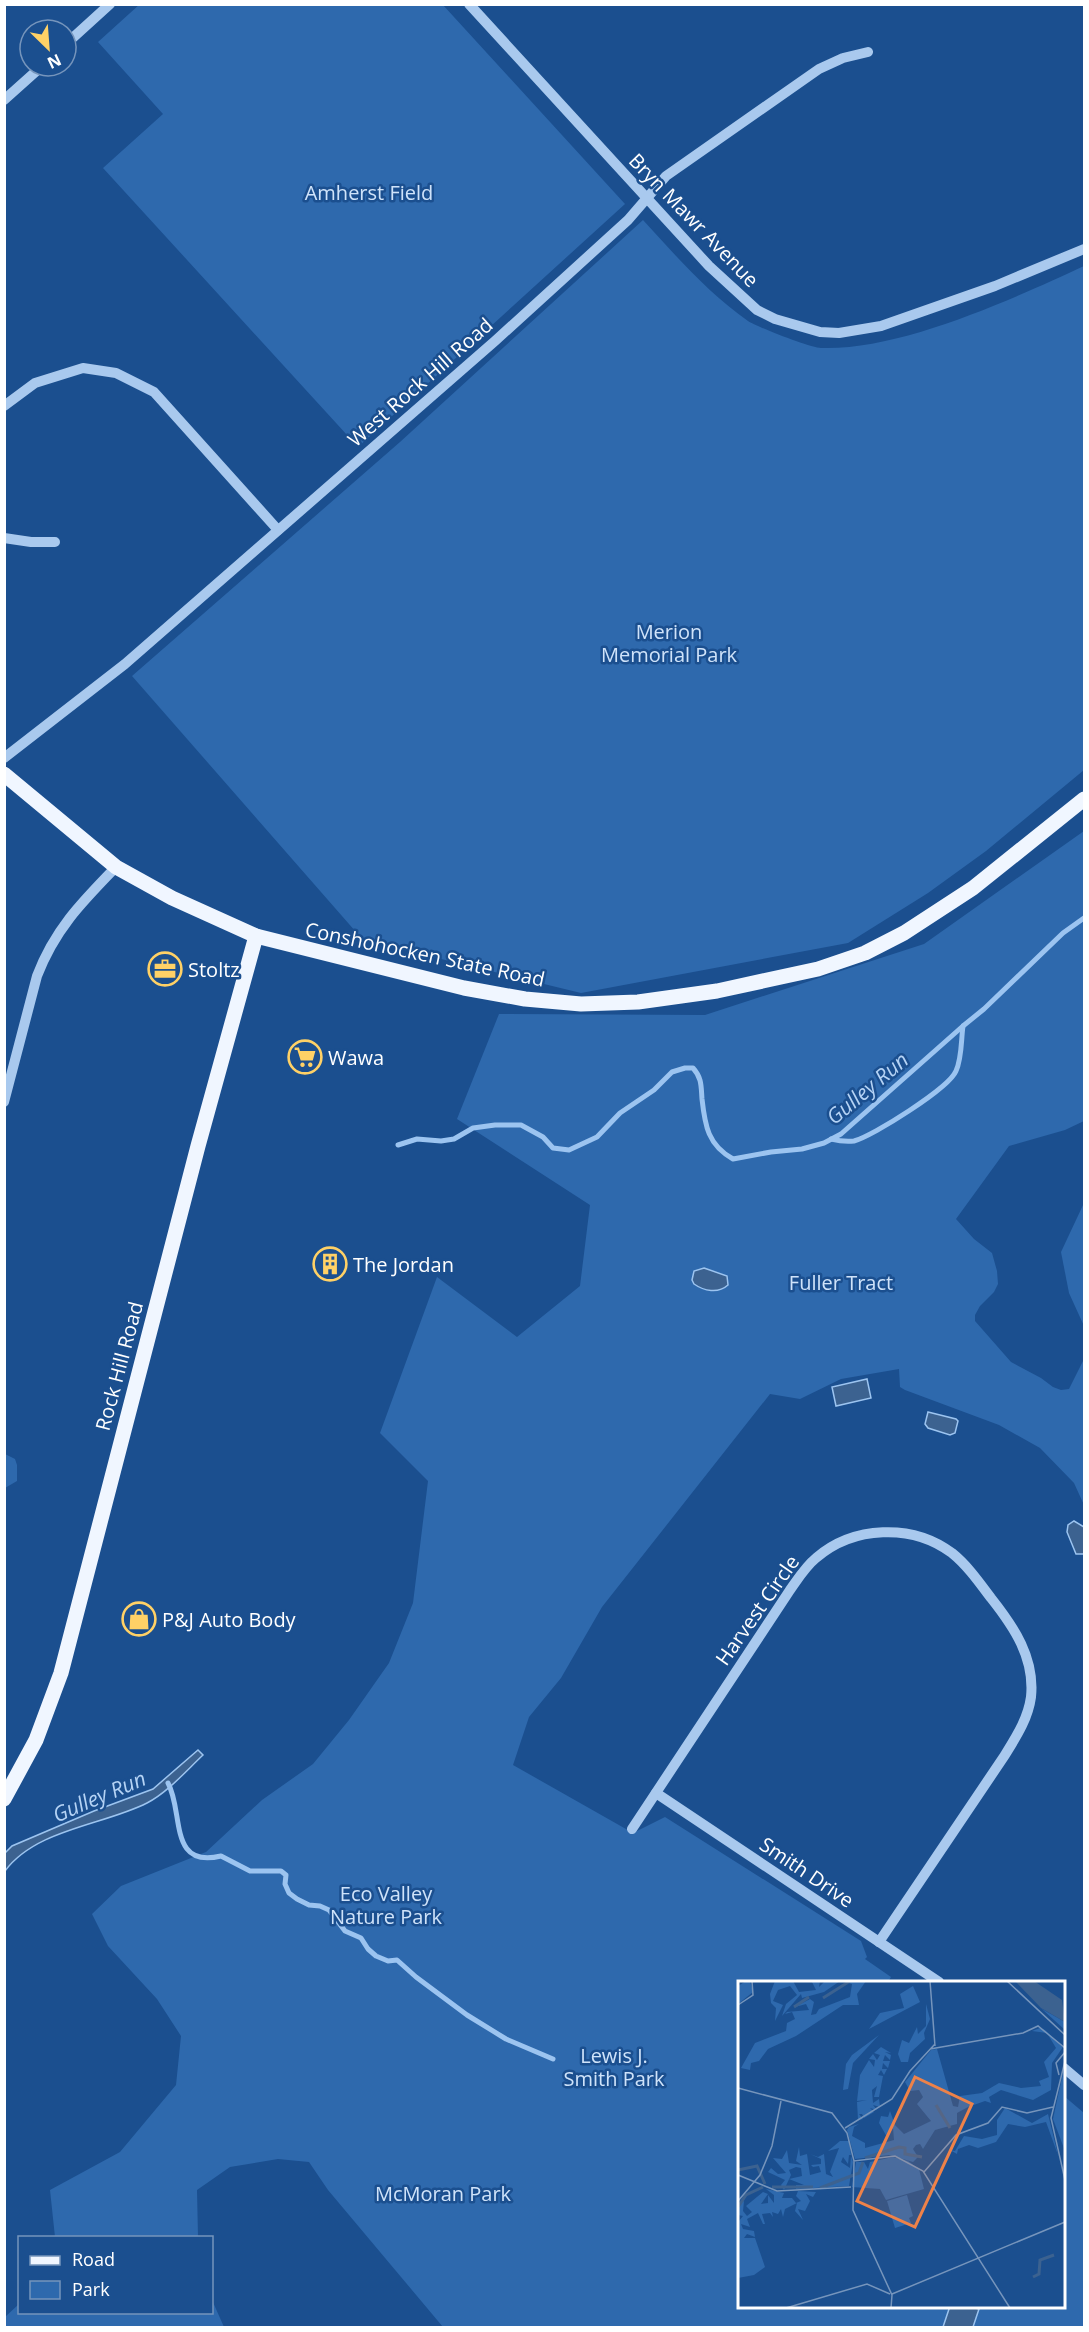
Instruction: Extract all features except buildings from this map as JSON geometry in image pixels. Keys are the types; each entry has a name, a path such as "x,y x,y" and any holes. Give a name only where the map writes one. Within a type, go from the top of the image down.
{"main road":[{"name":"Conshohocken State Road","path":"4,774 116,867 172,898 256,936 464,988 525,999 581,1004 610,1004 696,994 757,983 818,969 885,944 982,881 1084,799"},
{"name":"Rock Hill Road","path":"4,1799 36,1740 61,1673 198,1146 256,936"}],"street":[{"path":"78,33 110,4"},
{"name":"Bryn Mawr Avenue","path":"469,4 709,266 757,310 775,320 820,332 839,333 903,320 995,286 1084,249"},
{"name":"West Rock Hill Road","path":"4,758 125,664 495,341 628,220 666,176 819,69 843,58 868,52"},
{"path":"4,100 29,78"},
{"path":"4,406 35,383 83,368 116,373 154,392 278,531"},
{"path":"4,537 31,542 55,542"},
{"path":"4,1102 37,976 45,956 54,938 67,921 116,867"},
{"name":"Harvest Circle","path":"632,1829 790,1590 815,1559 828,1549 855,1537 885,1531 917,1536 941,1546 969,1570 1020,1639 1027,1657 1030,1680 1029,1708 1005,1755 879,1942"},
{"name":"Smith Drive","path":"656,1793 936,1981"},
{"path":"1065,2069 1084,2085"}],"green space":[{"name":"Amherst Field","path":"140,4 443,5 625,204 358,447 103,168 163,114 98,42"},
{"name":"Merion Memorial Park","path":"643,220 706,286 748,321 784,337 821,348 852,347 920,332 990,307 1084,266 1084,770 986,851 928,893 848,943 581,993 363,940 132,676 400,442"},
{"path":"1084,831 1084,1121 1065,1130 1009,1146 956,1219 974,1239 992,1253 998,1284 994,1292 980,1306 975,1315 975,1321 1011,1362 1061,1390 1069,1389 1084,1359 1084,1505 1074,1483 1040,1448 999,1425 905,1390 900,1387 899,1369 841,1379 800,1399 770,1394 602,1607 561,1678 529,1717 513,1765 633,1833 665,1817 861,1941 867,1957 865,1959 891,1977 889,1981 738,1981 738,2308 1065,2308 1065,2097 1084,2113 1084,2327 443,2327 328,2190 309,2162 278,2159 230,2167 197,2190 198,2236 55,2236 50,2190 120,2152 176,2085 181,2036 157,1999 108,1946 92,1914 121,1886 206,1852 262,1800 313,1764 349,1720 389,1663 413,1603 428,1481 380,1433 437,1277 517,1337 580,1286 590,1205 457,1119 499,1014 705,1015 924,944"},
{"path":"1084,1203 1084,1326 1069,1293 1061,1252"},
{"path":"5,1454 15,1459 17,1481 5,1488"},
{"path":"213,2302 224,2327 5,2327 5,2317 18,2305 18,2314 213,2314"}],"shaded area":[{"path":"704,1268 727,1276 728,1285 720,1290 711,1290 694,1284 692,1280 694,1271"},
{"path":"867,1379 871,1398 836,1406 832,1387"},
{"path":"928,1412 956,1419 958,1421 955,1433 950,1435 928,1428 925,1424"},
{"path":"1074,1521 1084,1527 1084,1554 1076,1554 1067,1532 1068,1525"},
{"path":"198,1750 203,1755 155,1798 130,1811 52,1837 18,1857 5,1871 5,1853 12,1846 153,1789"},
{"path":"949,2308 979,2309 973,2327 943,2327"}],"waterway":[{"name":"Gulley Run","path":"398,1145 417,1139 441,1141 454,1139 473,1128 521,1125 543,1137 553,1148 569,1150 597,1137 620,1113 654,1090 672,1072 685,1068 693,1068 700,1079 709,1134 718,1148 733,1159 802,1149 824,1143 841,1134 984,1009 1063,933 1084,918"},
{"path":"831,1139 854,1141 864,1137 910,1110 940,1088 950,1079 958,1066 963,1026"},
{"path":"168,1783 173,1795 181,1835 185,1846 193,1854 204,1858 221,1856 250,1871 281,1871 286,1875 285,1884 289,1893 309,1905 329,1910 345,1931 361,1938 376,1956 388,1961 397,1960 467,2015 506,2039 553,2059"}],"place":[{"name":"Stoltz","path":"165,969"},
{"name":"Wawa","path":"305,1057"},
{"name":"The Jordan","path":"330,1264"},
{"name":"P&J Auto Body","path":"139,1619"}],"park label":[{"name":"Fuller Tract","path":"841,1282"},
{"name":"Eco Valley Nature Park","path":"386,1904"},
{"name":"Lewis J. Smith Park","path":"614,2066"},
{"name":"McMoran Park","path":"443,2193"}]}
